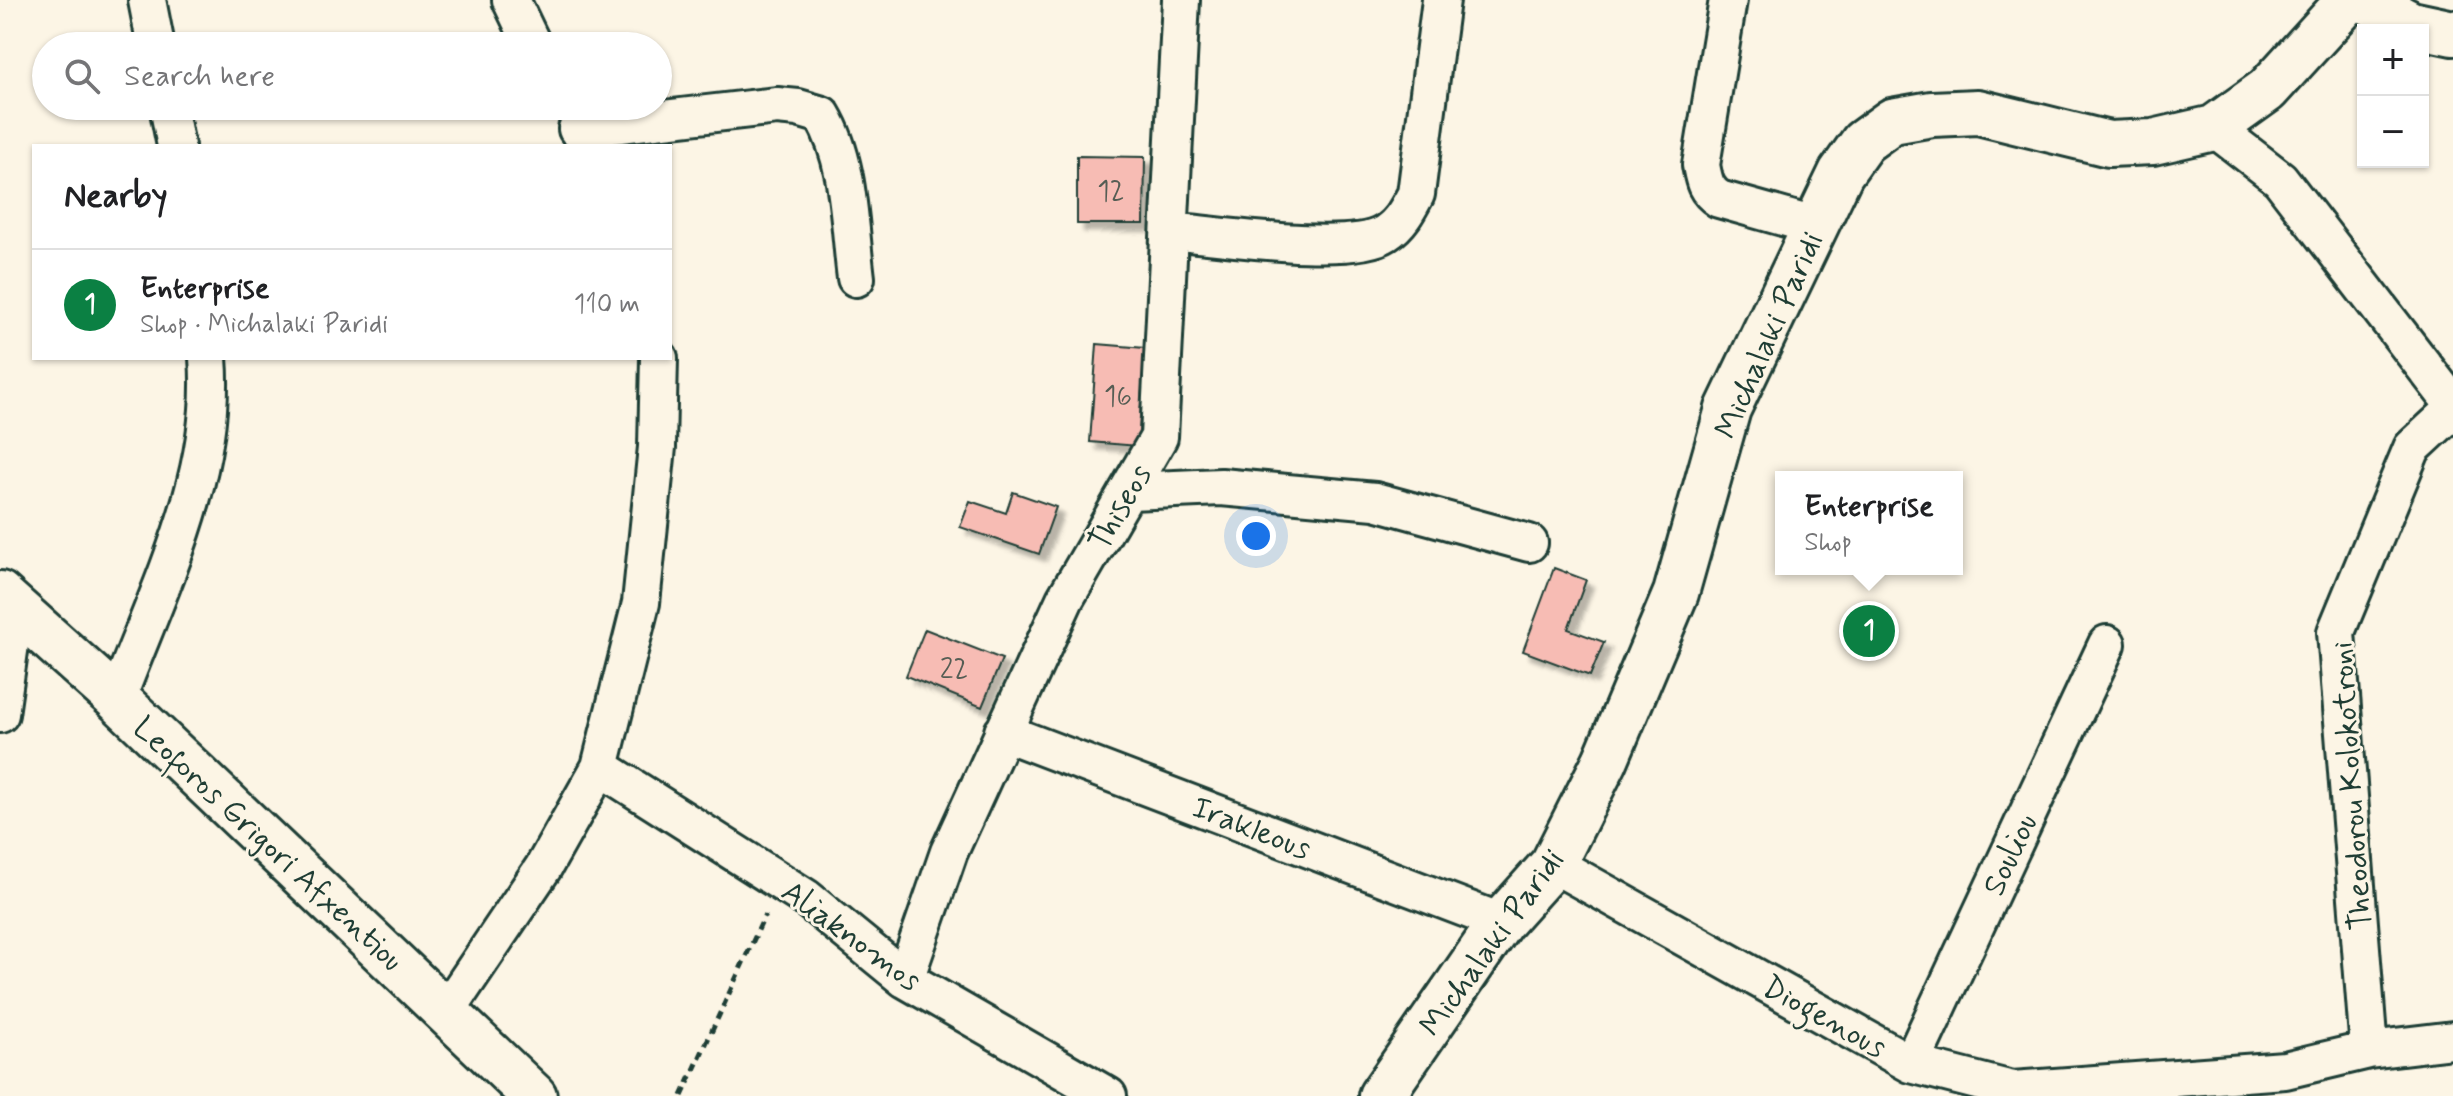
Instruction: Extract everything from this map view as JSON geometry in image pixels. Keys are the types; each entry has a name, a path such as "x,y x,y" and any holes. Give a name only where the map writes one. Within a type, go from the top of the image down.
{"street":[{"path":"147,0 153,32"},
{"path":"511,0 526,32"},
{"name":"Thiseos","path":"905,979 949,852 1065,599 1159,437 1181,0"},
{"path":"1170,231 1331,244 1360,242 1385,234 1404,217 1416,194 1441,0"},
{"path":"1728,0 1701,165 1704,180 1709,192 1719,199 1815,226"},
{"name":"Michalaki Paridi","path":"1381,1096 1501,922 1553,864 1605,761 1676,593 1728,409 1841,173 1863,142 1892,121 1932,114 1978,112 2109,144 2153,142 2214,128 2267,90 2349,0"},
{"path":"2365,0 2411,24 2453,33"},
{"path":"672,117 777,106 822,115 833,134 842,167 856,278"},
{"path":"171,120 176,144"},
{"path":"575,127 642,120"},
{"path":"2214,128 2280,179 2377,300 2453,404"},
{"path":"117,699 183,522 204,442 208,360"},
{"path":"447,1010 543,868 600,767 641,603 657,447 659,360"},
{"name":"Theodorou Kolokotroni","path":"2369,1050 2336,632 2412,448 2453,410"},
{"path":"1130,491 1221,487 1375,501 1529,543"},
{"path":"0,714 7,602"},
{"name":"Leoforos Grigori Afxentiou","path":"7,602 117,699 534,1096"},
{"name":"Souliou","path":"1911,1064 2107,644"},
{"name":"Irakleous","path":"1003,732 1501,922"},
{"name":"Aliaknomos","path":"600,767 781,882 905,979 1108,1096"},
{"name":"Diogenous","path":"1553,864 1955,1087 2012,1090 2285,1070 2369,1050 2453,1040"}],"path":[{"path":"682,1096 781,882"}],"building":[{"path":"1077,156 1145,157 1144,224 1077,224"},
{"path":"1097,344 1145,348 1138,446 1090,442"},
{"path":"1013,492 1056,507 1039,554 960,527 970,501 1006,513"},
{"path":"1554,568 1586,580 1568,629 1604,642 1590,676 1523,651"},
{"path":"925,629 1002,659 982,707 906,676"}],"place":[{"name":"Enterprise","path":"1869,631"}]}
